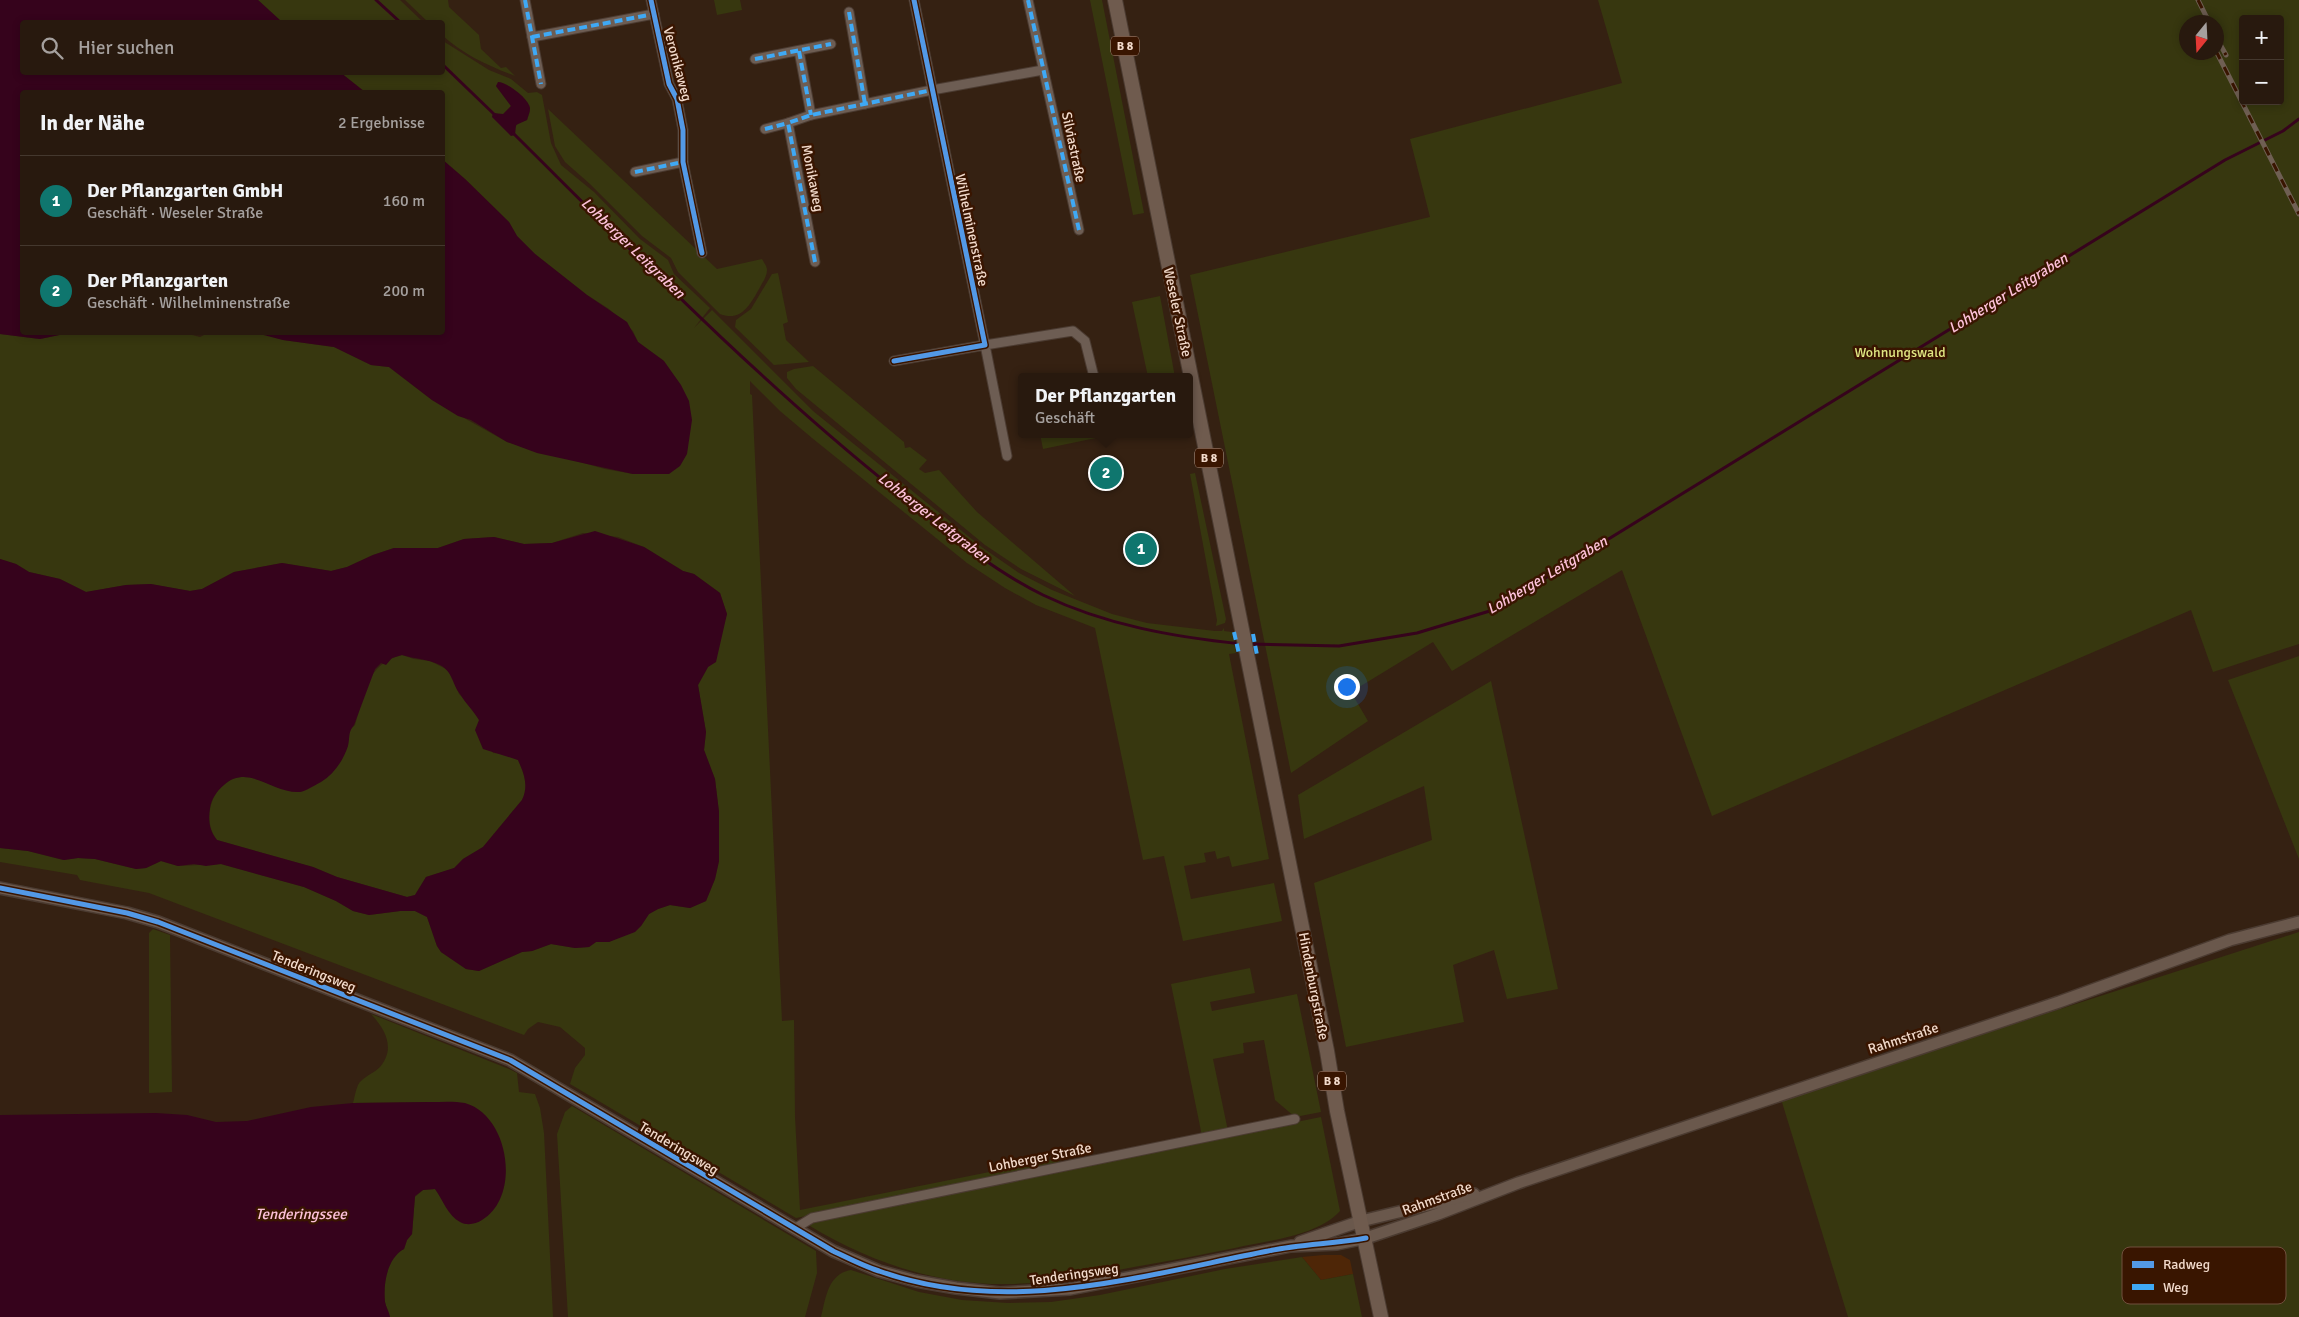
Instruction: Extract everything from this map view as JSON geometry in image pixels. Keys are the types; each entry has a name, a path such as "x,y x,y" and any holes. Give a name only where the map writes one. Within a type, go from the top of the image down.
{"main road":[{"name":"Weseler Straße","path":"1115,0 1190,373"},
{"name":"Weseler Straße","path":"1193,386 1247,654"},
{"name":"Hindenburgstraße","path":"1247,654 1327,1051 1337,1111 1366,1238 1381,1317"}],"street":[{"path":"526,0 541,84"},
{"name":"Veronikaweg","path":"651,0 669,84 677,99 683,130 683,162 702,253"},
{"name":"Wilhelminenstraße","path":"914,0 1007,456"},
{"name":"Silviastraße","path":"1028,0 1079,230"},
{"path":"849,12 865,104"},
{"name":"Veronikaweg","path":"532,37 654,14"},
{"path":"755,59 831,44"},
{"path":"799,51 811,115"},
{"path":"765,129 811,115 932,90 1043,70"},
{"name":"Monikaweg","path":"788,123 815,262"},
{"path":"635,172 683,162"},
{"path":"894,360 1073,331 1085,341 1093,373"},
{"name":"Tenderingsweg","path":"0,888 127,913 158,922 510,1060 833,1251 879,1271 916,1281 1000,1293 1070,1289 1291,1246 1337,1244 1366,1238"},
{"name":"Rahmstraße","path":"1366,1238 1518,1184 2059,1002 2230,940 2299,922"},
{"name":"Lohberger Straße","path":"794,1229 812,1218 1295,1119"},
{"name":"Rahmstraße","path":"1361,1221 1518,1184"},
{"name":"Tenderingsweg","path":"1291,1246 1361,1221"}],"shaded area":[{"path":"1341,1255 1350,1260 1353,1274 1321,1280 1302,1257"}],"green space":[{"path":"258,0 400,0 421,20 280,20"},
{"path":"405,0 448,0 449,7 479,35 481,49 501,68 506,67 515,76 486,64 459,49 445,38 445,20 426,20"},
{"path":"714,0 740,0 742,10 717,15"},
{"path":"1090,0 1102,0 1144,213 1133,215"},
{"name":"Wohnungswald","path":"1598,0 2299,0 2299,644 2213,672 2191,610 1712,816 1622,570 1452,671 1433,642 1351,692 1368,721 1291,773 1190,275 1430,217 1410,139 1622,83"},
{"path":"445,42 489,70 511,79 528,93 537,92 542,95 551,143 561,165 594,192 640,239 668,260 674,274 710,308 694,328 712,310 813,411 983,548 1019,573 1052,590 1112,614 1147,623 1215,631 1222,631 1224,628 1224,631 1232,632 1236,653 1229,654 1269,859 1232,867 1229,856 1217,859 1215,851 1204,853 1206,862 1184,866 1191,899 1274,883 1282,921 1183,941 1164,856 1143,860 1095,628 1036,605 1005,588 967,563 812,438 780,411 750,381 782,1021 794,1020 795,1117 800,1210 1059,1158 1059,1165 796,1218 570,1084 575,1068 585,1055 585,1048 560,1027 538,1022 528,1029 524,1035 149,893 80,880 77,875 0,862 0,848 28,851 63,860 78,858 95,859 136,869 146,868 161,861 178,866 221,864 304,887 336,901 353,911 369,915 415,911 427,917 441,952 466,969 479,971 522,952 532,951 551,944 575,948 589,947 596,942 609,942 641,926 649,914 658,909 670,905 690,908 706,901 715,879 719,861 719,812 715,779 704,750 706,732 698,685 708,667 727,614 720,593 694,574 683,571 644,547 618,537 583,533 552,543 524,544 494,537 464,539 438,548 394,548 347,567 331,571 282,563 234,572 202,589 190,591 150,584 126,585 86,592 60,579 29,572 16,564 0,559 0,334 40,339 59,335 192,335 200,337 204,335 266,335 283,340 334,347 371,365 389,367 432,400 507,442 605,469 633,474 669,474 664,361 638,342 633,331 609,309 587,295 535,254 517,236 509,222 445,162 445,90 362,90 344,75 445,75","holes":["496,86 529,105 530,111 527,120 518,123 515,132 493,113 503,115 511,106"]},
{"path":"548,109 717,269 762,259 767,269 766,275 752,301 744,310 734,316 720,314 678,272 671,258 642,236 565,162 555,146"},
{"path":"778,273 788,322 783,324 786,340 809,362 774,365 735,327 736,320 751,309 772,274"},
{"path":"1160,296 1174,373 1147,373 1132,302"},
{"path":"813,366 904,442 905,448 910,447 927,460 919,469 925,473 939,470 977,512 1075,596 1021,569 985,545 796,389 787,378 787,372"},
{"path":"1041,438 1096,438 1043,449"},
{"path":"1195,473 1226,619 1225,623 1216,626 1217,620 1190,474"},
{"path":"402,655 430,661 450,671 459,694 471,706 479,720 493,753 505,754 518,760 524,775 525,785 522,800 483,847 463,859 455,868 426,877 415,895 407,897 337,877 313,867 217,840 212,831 210,811 212,801 223,785 232,779 247,777 279,788 341,761 348,745 349,731 355,725 369,681 381,665 390,659"},
{"path":"2299,656 2299,859 2228,680"},
{"path":"1491,681 1558,989 1507,999 1494,950 1453,965 1464,1022 1346,1047 1314,883 1432,840 1424,786 1304,839 1298,795"},
{"path":"153,929 170,935 172,1092 149,1093 149,933"},
{"path":"2299,932 2299,1317 1848,1317 1781,1099"},
{"path":"1250,968 1255,993 1210,1002 1212,1011 1297,994 1321,1112 1295,1117 1275,1100 1264,1040 1243,1043 1244,1053 1213,1059 1228,1131 1202,1136 1171,984"},
{"path":"371,1014 509,1069 517,1073 519,1092 535,1094 540,1108 544,1133 553,1317 390,1317 385,1302 387,1272 398,1253 404,1249 407,1240 412,1234 415,1197 423,1190 435,1189 441,1198 430,1102 353,1103 359,1083 380,1067 387,1053 387,1039 381,1026"},
{"path":"572,1106 816,1251 817,1273 805,1317 568,1317 557,1134 565,1112"},
{"path":"1321,1117 1340,1211 1318,1227 1276,1240 1072,1278 1042,1282 984,1284 932,1276 881,1261 856,1251 810,1226 811,1221 817,1219"},
{"path":"1302,1257 1321,1280 1353,1274 1362,1317 821,1317 829,1288 833,1281 843,1272 851,1270 919,1292 962,1300 1008,1303 1051,1302 1100,1295 1225,1269"}],"water":[{"path":"0,0 258,0 280,20 20,20 20,75 344,75 362,90 20,90 20,335 59,335 40,339 0,334"},
{"path":"498,82 507,85 517,92 529,104 527,120 516,125 515,135 511,136 492,117 493,113 503,114 511,106 496,86"},
{"path":"445,162 509,222 517,236 535,254 587,295 627,322 638,342 664,361 681,385 689,401 692,420 687,454 680,466 669,474 633,474 537,453 507,442 471,420 458,416 432,400 389,367 371,365 334,347 283,340 264,335 445,335"},
{"path":"595,531 644,547 683,571 694,574 720,593 727,614 716,662 708,667 698,685 706,732 704,750 715,779 719,812 719,861 715,879 706,901 690,908 670,905 658,909 649,914 635,932 609,942 596,942 589,947 575,948 551,944 532,951 522,952 479,971 466,969 441,952 427,917 415,911 369,915 353,911 336,901 304,887 221,864 178,866 161,861 146,868 136,869 95,859 78,858 64,860 28,851 0,848 0,559 16,564 29,572 60,579 86,592 126,585 151,584 190,591 202,589 234,572 282,563 331,571 347,567 394,548 438,548 464,539 494,537 524,544 552,543","holes":["402,655 431,661 444,668 450,675 462,698 479,720 475,730 483,749 518,760 525,780 522,800 483,847 463,859 454,868 426,877 415,895 407,897 337,877 313,867 217,840 211,829 209,812 213,798 221,787 233,779 242,777 261,781 280,789 300,792 326,779 338,767 346,752 349,735 375,669 381,663 386,665 392,658"]},
{"name":"Tenderingssee","path":"353,1103 465,1103 480,1111 492,1124 500,1140 505,1158 506,1176 502,1194 494,1209 482,1220 468,1224 460,1222 449,1212 435,1189 423,1190 415,1196 412,1234 407,1240 404,1249 398,1253 387,1272 385,1302 390,1317 0,1317 0,1115 156,1113 187,1115 216,1122 247,1121 311,1107"}],"waterway":[{"name":"Lohberger Leitgraben","path":"376,0 398,20"},
{"name":"Lohberger Leitgraben","path":"445,67 496,116"},
{"name":"Lohberger Leitgraben","path":"1248,644 1339,646 1417,633 1493,610 2225,160 2283,131 2299,119"},
{"name":"Lohberger Leitgraben","path":"513,133 699,316 794,405 894,489 984,560 1043,595 1115,622 1191,638 1242,644"}],"railway":[{"path":"2198,0 2206,15"},
{"path":"2224,51 2226,55"},
{"path":"2221,60 2299,214"}],"marked path":[{"path":"525,0 541,84"},
{"path":"1028,0 1079,230"},
{"path":"849,12 865,104"},
{"path":"532,37 654,14"},
{"path":"755,59 831,44"},
{"path":"799,51 811,115"},
{"path":"815,262 788,123 811,115 932,90"},
{"path":"765,129 788,123"},
{"path":"635,172 683,162"},
{"path":"1234,632 1239,654"},
{"path":"1253,634 1257,655"}],"cycle path":[{"path":"651,0 669,84 677,99 683,130 683,162 702,253"},
{"path":"894,361 985,345 914,0"},
{"path":"0,888 127,913 158,922 510,1060 833,1251 873,1269 927,1284 976,1291 1074,1288 1280,1249 1366,1238"}],"place":[{"name":"Der Pflanzgarten","path":"1106,473"},
{"name":"Der Pflanzgarten GmbH","path":"1141,549"}]}
